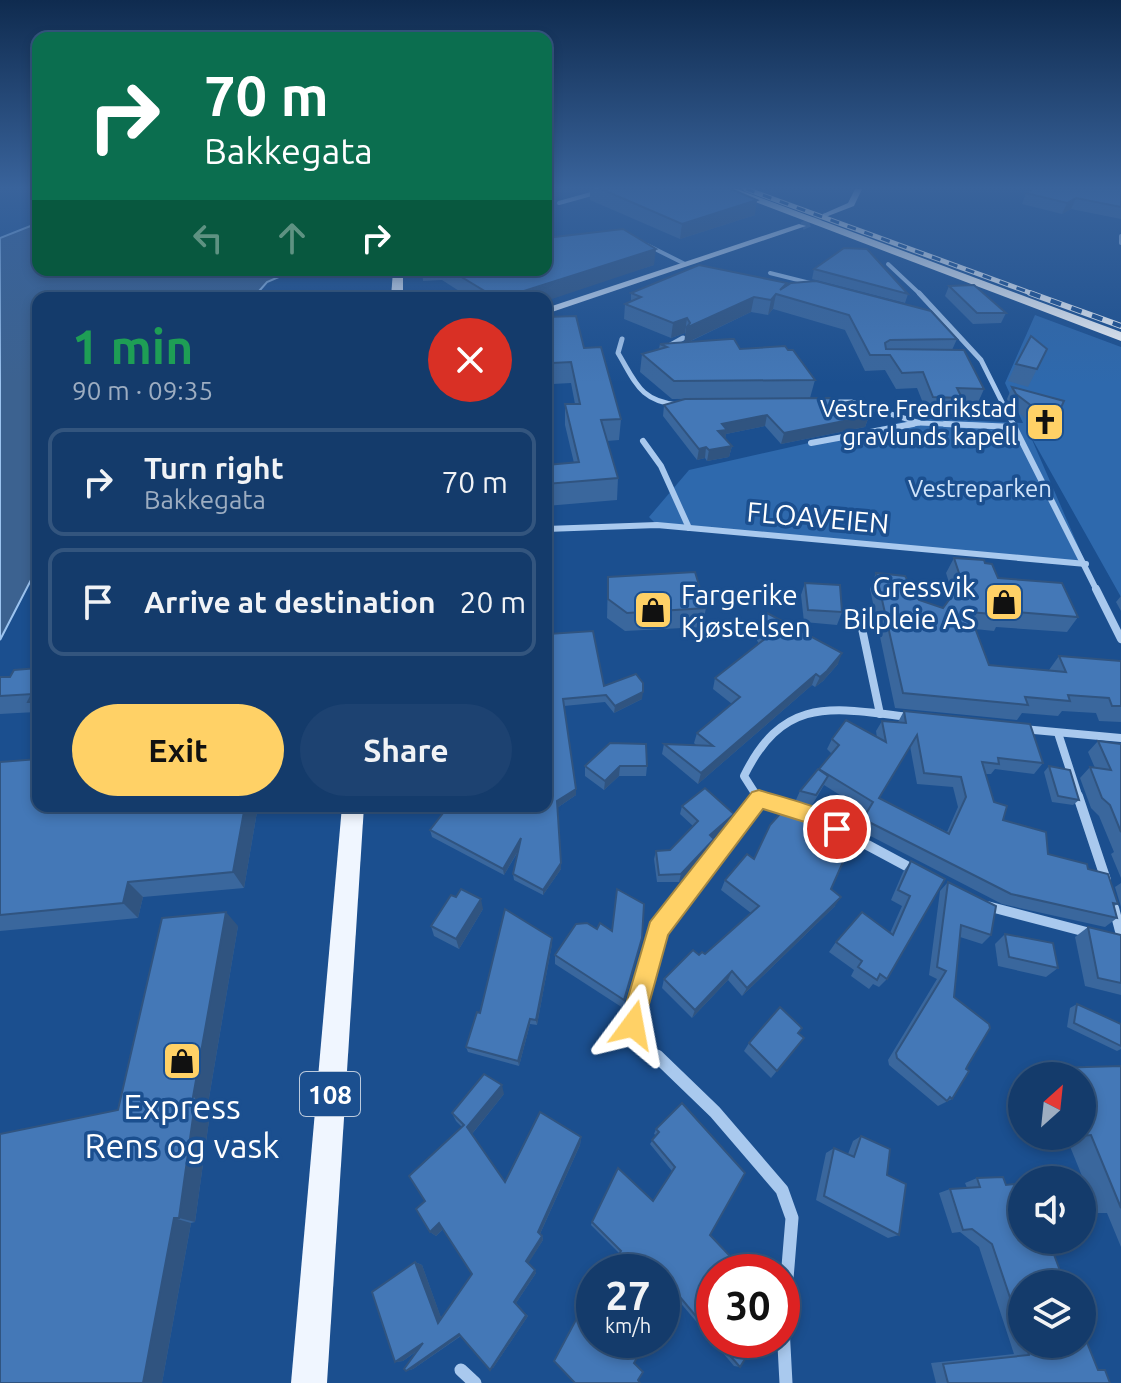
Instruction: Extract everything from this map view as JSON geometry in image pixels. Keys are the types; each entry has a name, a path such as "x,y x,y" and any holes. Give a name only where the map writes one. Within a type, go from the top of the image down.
{"highway":[{"path":"895,254 1121,337"}],"main road":[{"name":"108","path":"309,1383 353,812"}],"street":[{"path":"663,254 685,264"},
{"path":"552,309 717,254"},
{"path":"888,264 901,273 941,322"},
{"path":"770,273 826,287"},
{"path":"805,290 813,291"},
{"path":"928,315 953,328 981,360 1121,639"},
{"path":"656,354 683,338"},
{"path":"622,339 618,353 640,390 651,402 685,405"},
{"path":"968,360 981,360"},
{"path":"823,402 851,402 920,423"},
{"path":"811,443 920,423 1015,427"},
{"path":"643,441 661,466 689,528"},
{"name":"FLOAVEIEN","path":"552,529 657,525 1086,564"},
{"path":"860,619 880,714"},
{"path":"814,816 759,799 744,776 757,750 791,719 815,712 924,718"},
{"path":"1013,728 1121,738"},
{"path":"981,904 1058,926 1121,937 1088,822 1058,733"},
{"path":"759,799 658,930 633,1025 640,1039 715,1112 782,1190 792,1218 783,1327 786,1383"},
{"path":"840,830 929,879"},
{"path":"461,1370 475,1383"}],"green space":[{"name":"Vestreparken","path":"1035,315 1121,347 1121,597 1030,435 1086,564 657,525 649,517 689,470 920,418 1023,423 1005,383"}],"shaded area":[{"path":"0,254 32,254 32,276 281,276 267,282 258,292 32,292 32,578 0,640"}],"building":[{"path":"552,254 642,254 521,292 486,292 460,276 552,276"},
{"path":"836,254 871,254 908,294 814,269"},
{"path":"699,265 787,283 780,290 791,283 816,281 931,311 957,339 890,340 885,343 886,349 964,350 984,389 957,388 962,398 933,397 923,372 902,373 890,355 870,355 849,315 776,294 771,300 754,297 686,328 690,323 687,318 673,323 625,304 641,297 631,293"},
{"path":"974,285 1006,313 977,313 949,286"},
{"path":"576,316 584,348 601,347 621,419 601,420 618,478 552,484 552,464 579,462 565,404 580,404 571,362 552,363 552,317"},
{"path":"1031,336 1047,349 1037,369 1016,364"},
{"path":"734,339 740,349 785,346 793,350 815,380 674,381 642,354 667,347 660,344"},
{"path":"1012,387 1064,401 1054,423 1016,394"},
{"path":"833,398 838,404 852,401 869,416 784,433 767,415 722,424 727,430 718,431 732,446 709,450 706,447 699,449 664,405 685,399"},
{"path":"954,558 984,560 992,564 998,578 1062,583 1078,617 1002,611 1003,615 969,612 989,665 1066,672 1059,656 1121,661 1121,706 1112,706 1109,698 1068,695 1070,701 1025,697 1028,705 903,693 876,573 905,576 919,600 943,608 962,582"},
{"path":"695,572 706,608 627,613 608,599 608,577"},
{"path":"805,583 840,585 842,612 808,610"},
{"path":"767,613 842,653 820,677 816,674 701,773 664,744 713,746 697,733 740,697 715,678 766,638 757,624"},
{"path":"593,631 604,686 636,674 643,683 643,692 615,706 606,695 563,699 576,789 557,801 561,863 543,890 513,874 521,838 503,869 430,830 444,812 552,812 552,634"},
{"path":"32,668 32,694 0,696 0,677 10,677 14,670"},
{"path":"904,711 1030,724 1043,763 998,758 999,764 982,762 994,802 1007,806 1003,820 1046,832 1048,854 1087,864 1088,869 1108,874 1118,904 1113,903 1117,918 1011,894 863,819 873,802 819,769 839,745 832,739 846,720 886,742 882,721 906,723","holes":["917,735 924,773 961,777 966,797 949,834 879,798"]},
{"path":"1098,741 1121,744 1121,832 1110,805 1102,798 1090,767 1111,770"},
{"path":"610,743 646,744 647,766 620,766 605,781 585,766"},
{"path":"32,759 32,812 244,812 233,872 128,882 123,903 0,915 0,762"},
{"path":"1049,766 1070,770 1079,800 1058,796"},
{"path":"818,769 828,776 816,795 800,791"},
{"path":"705,788 734,814 710,835 714,839 681,874 659,875 656,851 670,850 698,821 682,806"},
{"path":"789,804 855,835 831,889 841,897 747,988 732,971 695,1010 664,979 693,950 699,955 702,952 705,954 759,906 725,880 747,854 754,859 770,825"},
{"path":"911,861 945,879 887,979 880,974 877,980 858,967 862,961 836,942 862,912 893,935 910,896 898,890"},
{"path":"948,882 996,906 991,935 961,925 954,997 990,1028 966,1069 969,1071 952,1099 950,1097 947,1101 897,1058 896,1053 946,971 937,967"},
{"path":"461,889 481,899 456,939 431,926 451,895 456,897"},
{"path":"617,889 644,904 642,938 624,1000 555,955 576,924 587,923 597,929 600,923 612,931"},
{"path":"505,909 552,938 536,1020 530,1019 518,1061 466,1047 477,1012 480,1013"},
{"path":"226,912 193,1097 196,1096 179,1218 174,1218 143,1383 0,1383 0,1134 118,1110 162,918"},
{"path":"1088,927 1121,935 1121,983 1098,978"},
{"path":"1005,934 1053,943 1058,968 1009,957"},
{"path":"1077,1004 1121,1024 1121,1046 1074,1023"},
{"path":"780,1007 802,1028 798,1033 804,1038 777,1071 749,1043"},
{"path":"1121,1066 1121,1208 1096,1147 1096,1067"},
{"path":"484,1074 502,1085 467,1127 505,1182 540,1112 581,1137 538,1232 542,1236 526,1261 535,1270 514,1302 526,1315 490,1370 459,1334 406,1371 404,1369 423,1343 395,1362 372,1292 415,1262 438,1323 472,1274 439,1223 430,1232 416,1209 425,1201 409,1176 464,1125 452,1113"},
{"path":"682,1103 745,1173 710,1235 728,1254 696,1254 696,1316 680,1297 680,1254 619,1254 621,1251 592,1222 618,1168 653,1201 675,1167 652,1140 659,1132 656,1129"},
{"path":"861,1136 890,1149 887,1175 906,1184 899,1235 824,1196 834,1148 854,1157"},
{"path":"1003,1177 1008,1185 1008,1254 1054,1254 1060,1270 1008,1270 1008,1291 992,1244 972,1229 963,1230 950,1189 980,1187 977,1178"},
{"path":"576,1320 576,1358 637,1358 634,1363 643,1372 638,1380 640,1383 575,1383 554,1361"},
{"path":"1008,1357 1093,1358 1098,1370 1105,1370 1110,1383 948,1383 943,1364"},
{"path":"732,1358 746,1358 740,1367"}],"railway":[{"path":"923,254 1036,295"},
{"path":"1030,293 1121,326"}],"place":[{"name":"Vestre Fredrikstad gravlunds kapell","path":"1045,422"},
{"name":"Gressvik Bilpleie AS","path":"1004,602"},
{"name":"Fargerike Kjøstelsen","path":"653,610"},
{"name":"Express Rens og vask","path":"182,1061"}],"route":[{"path":"633,1025 635,1006 658,930 759,799 814,816 837,829"}]}
